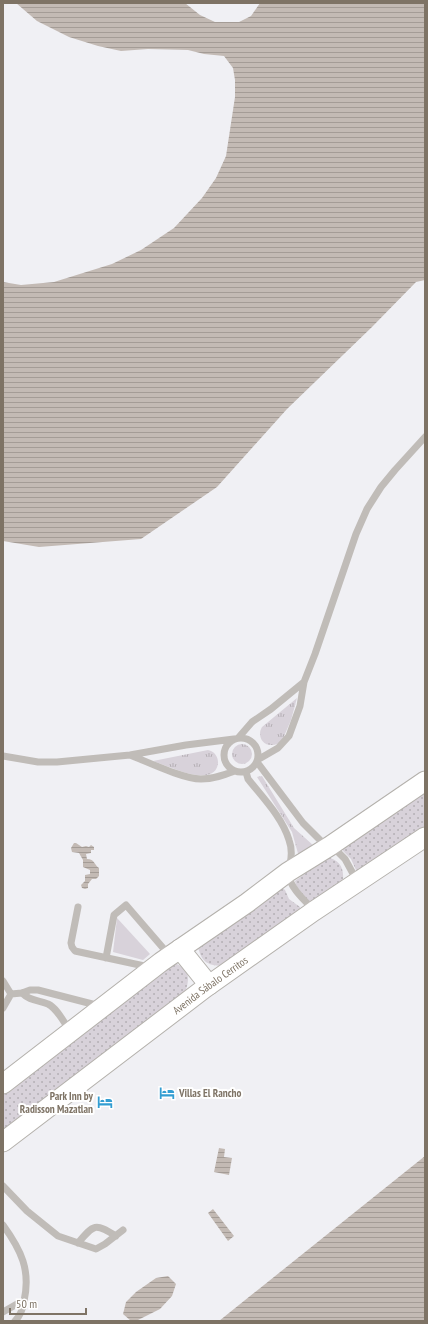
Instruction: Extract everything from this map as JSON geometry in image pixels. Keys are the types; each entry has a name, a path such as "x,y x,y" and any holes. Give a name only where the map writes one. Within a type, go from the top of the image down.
{"main road":[{"path":"3,1084 70,1031 104,1007 175,952 247,903 288,872 330,846 425,781"},
{"name":"Avenida Sábalo Cerritos","path":"3,1142 209,985 314,911 425,837"},
{"path":"175,952 209,985"}],"street":[{"path":"130,755 186,777 200,779 213,778 234,771 246,772 258,761 278,748 289,736 300,706 304,682 356,534 367,509 394,470 425,437"},
{"path":"234,771 230,768 224,758 226,747 229,742 237,738 252,722 272,709 304,682"},
{"path":"3,756 38,762 57,762 130,755 237,738 251,740 255,743 258,749 258,761 303,823 321,841 330,846 345,859 358,881"},
{"path":"246,772 248,779 279,818 290,840 292,854 288,872 293,886 314,911"},
{"path":"106,958 114,915 126,904 175,952"},
{"path":"78,907 71,943 75,951 153,968"},
{"path":"3,981 11,994"},
{"path":"11,994 22,993 30,990 54,994 104,1007"},
{"path":"22,993 28,999 49,1004 70,1031"},
{"path":"3,1008 11,994"},
{"path":"49,1004 54,994"},
{"path":"3,1186 27,1212 58,1236 96,1249 123,1230"},
{"path":"3,1225 20,1252 25,1264 27,1287 23,1305 15,1321"},
{"path":"78,1243 87,1232 94,1227 101,1227 116,1236"},
{"path":"3,1312 17,1304 23,1305"}],"green space":[{"path":"297,698 291,720 282,741 273,745 268,745 263,742 260,736 262,727"},
{"path":"242,744 249,747 252,754 249,761 242,764 235,761 232,754 235,747"},
{"path":"208,750 216,755 218,763 215,771 207,775 194,775 153,761"},
{"path":"262,776 294,828 314,846 299,857 292,832 257,777"},
{"path":"425,787 425,830 361,873 356,870 351,859 343,851 343,844"},
{"path":"327,857 338,862 343,871 343,879 312,903 301,894 295,881"},
{"path":"279,885 285,890 289,899 300,907 301,914 225,966 210,964 204,960 199,952 198,946"},
{"path":"117,918 150,954 143,960 113,952"},
{"path":"170,961 181,966 187,973 188,981 185,993 3,1130 3,1089"}],"shaded area":[{"path":"16,3 185,3 200,15 215,22 239,22 251,16 260,3 425,3 425,280 416,282 287,409 217,487 141,539 39,547 3,541 3,282 21,285 54,282 112,264 141,250 174,228 202,198 216,178 226,156 235,97 233,68 224,56 204,54 188,50 148,49 121,51 98,46 69,37 37,21"},
{"path":"74,843 82,847 89,847 91,845 94,847 94,850 91,850 91,853 86,854 87,859 93,861 99,868 99,876 96,879 92,879 88,884 88,888 85,889 82,888 81,885 85,881 85,875 90,874 90,870 83,867 83,860 79,853 72,852 71,848"},
{"path":"219,1148 225,1149 224,1157 232,1158 229,1175 214,1172"},
{"path":"425,1156 425,1321 219,1321"},
{"path":"213,1209 234,1236 228,1241 208,1213"},
{"path":"168,1276 176,1284 172,1296 160,1309 136,1321 131,1321 123,1314 126,1302 136,1292 156,1278"}],"place":[{"name":"Villas El Rancho","path":"167,1093"},
{"name":"Park Inn by Radisson Mazatlan","path":"105,1102"}]}
